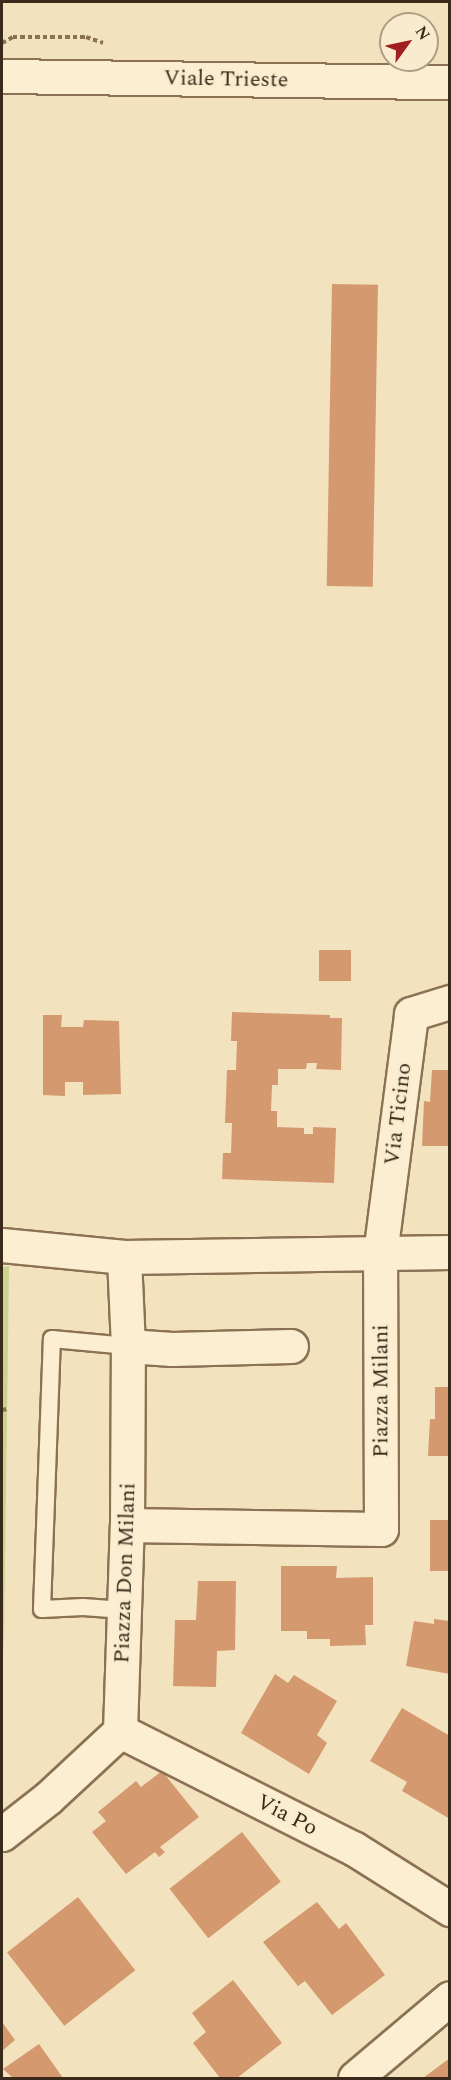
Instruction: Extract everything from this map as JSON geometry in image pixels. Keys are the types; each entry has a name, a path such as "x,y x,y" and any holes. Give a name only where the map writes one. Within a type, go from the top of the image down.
{"street":[{"name":"Viale Trieste","path":"2,76 450,82"},
{"name":"Via Ticino","path":"380,1254 411,1014 450,1002"},
{"path":"2,1245 124,1257 450,1252"},
{"name":"Piazza Milani","path":"127,1525 381,1529 380,1254"},
{"name":"Piazza Don Milani","path":"120,1731 127,1525 128,1346 124,1257"},
{"path":"128,1346 172,1348 291,1346"},
{"path":"2,1834 48,1798 120,1731"},
{"name":"Via Po","path":"120,1731 353,1848 450,1909"},
{"path":"355,2079 450,1998"}],"lane":[{"path":"124,1610 84,1606 42,1609 52,1339 128,1346"}],"green space":[{"path":"9,1266 4,1634 2,1670 2,1267"}],"building":[{"path":"332,284 378,285 373,587 327,586"},
{"path":"319,950 351,950 351,981 319,981"},
{"path":"232,1012 330,1015 330,1018 342,1018 341,1070 316,1069 317,1063 307,1063 306,1069 278,1069 278,1085 272,1085 271,1111 277,1111 277,1127 304,1128 304,1134 313,1134 313,1127 336,1128 334,1183 222,1179 223,1153 231,1153 232,1123 225,1123 227,1070 236,1070 237,1041 231,1041"},
{"path":"43,1015 62,1015 61,1027 83,1027 84,1020 119,1021 121,1094 83,1095 83,1082 65,1082 65,1096 43,1095"},
{"path":"432,1070 450,1070 450,1146 422,1146 424,1101 430,1102"},
{"path":"435,1387 450,1387 450,1456 428,1456 430,1419 435,1419"},
{"path":"430,1520 450,1520 450,1571 430,1571"},
{"path":"281,1566 337,1566 336,1578 373,1577 373,1625 365,1625 366,1645 330,1646 330,1639 307,1639 307,1631 281,1631"},
{"path":"198,1581 236,1581 235,1650 217,1651 216,1687 173,1686 175,1620 196,1620"},
{"path":"434,1619 450,1621 450,1674 406,1666 414,1621 434,1624"},
{"path":"275,1674 288,1683 294,1675 337,1701 317,1735 327,1743 309,1774 241,1733"},
{"path":"402,1708 450,1736 450,1819 402,1791 407,1782 370,1761"},
{"path":"162,1771 199,1817 160,1847 165,1852 159,1857 155,1852 126,1874 92,1832 106,1821 98,1812 136,1781 141,1787"},
{"path":"242,1832 281,1882 208,1938 170,1889"},
{"path":"78,1897 135,1970 64,2026 7,1952"},
{"path":"317,1902 339,1929 346,1923 385,1975 332,2015 305,1981 298,1986 263,1942"},
{"path":"233,1980 282,2043 237,2078 220,2078 193,2043 206,2032 192,2013"},
{"path":"2,2022 15,2040 2,2051"},
{"path":"39,2044 63,2078 13,2078 3,2069"},
{"path":"450,2058 450,2078 423,2078"}]}
